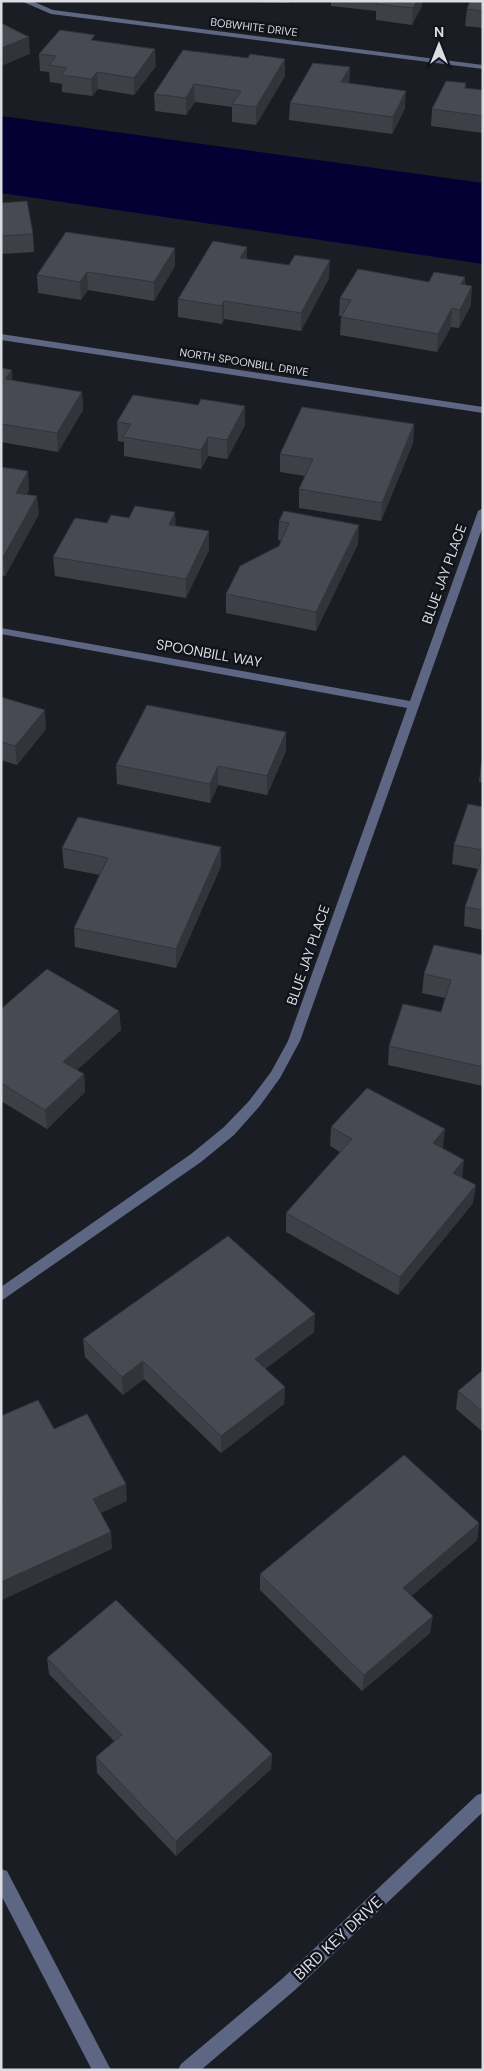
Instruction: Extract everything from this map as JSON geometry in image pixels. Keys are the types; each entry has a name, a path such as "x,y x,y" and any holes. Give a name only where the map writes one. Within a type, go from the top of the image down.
{"street":[{"name":"BOBWHITE DRIVE","path":"25,1 51,12 483,67"},
{"name":"NORTH SPOONBILL DRIVE","path":"1,337 483,410"},
{"name":"BLUE JAY PLACE","path":"1,1295 196,1158 229,1131 254,1104 276,1075 294,1041 412,705 483,511"},
{"name":"SPOONBILL WAY","path":"1,631 412,705"},
{"name":"BIRD KEY DRIVE","path":"187,2070 289,1984 483,1801"},
{"path":"1,1877 102,2070"}],"shaded area":[{"path":"1,116 483,183 483,264 1,193"}],"building":[{"path":"378,1 417,1 413,8 376,4"},
{"path":"470,1 483,1 483,11 467,9"},
{"path":"1,23 29,37 1,48"},
{"path":"60,30 95,35 91,40 155,49 134,78 97,72 91,79 61,75 67,68 49,65 56,56 39,54"},
{"path":"183,50 248,58 250,54 285,59 256,107 232,104 241,91 194,84 186,98 154,94"},
{"path":"313,63 350,67 341,82 406,91 393,117 290,103"},
{"path":"446,81 466,83 464,88 483,90 483,116 432,109"},
{"path":"27,201 33,234 1,236 1,203"},
{"path":"66,232 175,248 154,282 87,272 80,282 37,275"},
{"path":"213,241 247,247 240,258 289,265 295,255 330,260 301,313 224,301 222,306 178,299"},
{"path":"358,269 429,282 434,272 465,277 461,284 472,286 460,310 452,308 438,334 341,317 351,300 340,298"},
{"path":"1,368 12,370 5,379 82,392 57,433 1,424"},
{"path":"133,395 198,405 201,399 245,406 227,440 208,437 201,450 123,437 131,424 117,422"},
{"path":"302,407 414,424 382,503 299,489 313,459 280,454"},
{"path":"1,467 28,471 16,493 37,496 3,557 1,556"},
{"path":"135,506 175,512 169,525 209,531 186,579 53,557 75,518 107,523 111,515 129,518"},
{"path":"284,511 359,525 316,612 226,594 240,566 279,546 289,523 279,521"},
{"path":"1,697 45,710 15,746 1,742"},
{"path":"147,705 286,732 267,776 218,766 210,784 116,765"},
{"path":"468,804 483,807 483,850 454,845"},
{"path":"78,817 221,847 176,949 74,928 108,858 62,848"},
{"path":"483,855 483,910 465,907"},
{"path":"434,945 483,955 483,1067 389,1046 403,1004 441,1012 451,980 424,974"},
{"path":"47,969 119,1011 63,1062 84,1074 45,1110 1,1083 1,1009"},
{"path":"367,1088 445,1129 433,1143 464,1160 453,1173 476,1185 400,1277 286,1213 352,1139 331,1127"},
{"path":"228,1236 315,1314 255,1359 285,1387 221,1436 143,1361 122,1377 83,1339"},
{"path":"483,1370 483,1412 458,1391"},
{"path":"38,1400 54,1429 87,1414 126,1484 93,1499 111,1532 1,1582 1,1416"},
{"path":"404,1455 479,1523 403,1588 433,1616 364,1675 260,1574"},
{"path":"116,1600 272,1754 176,1841 96,1757 122,1735 47,1658"}]}
